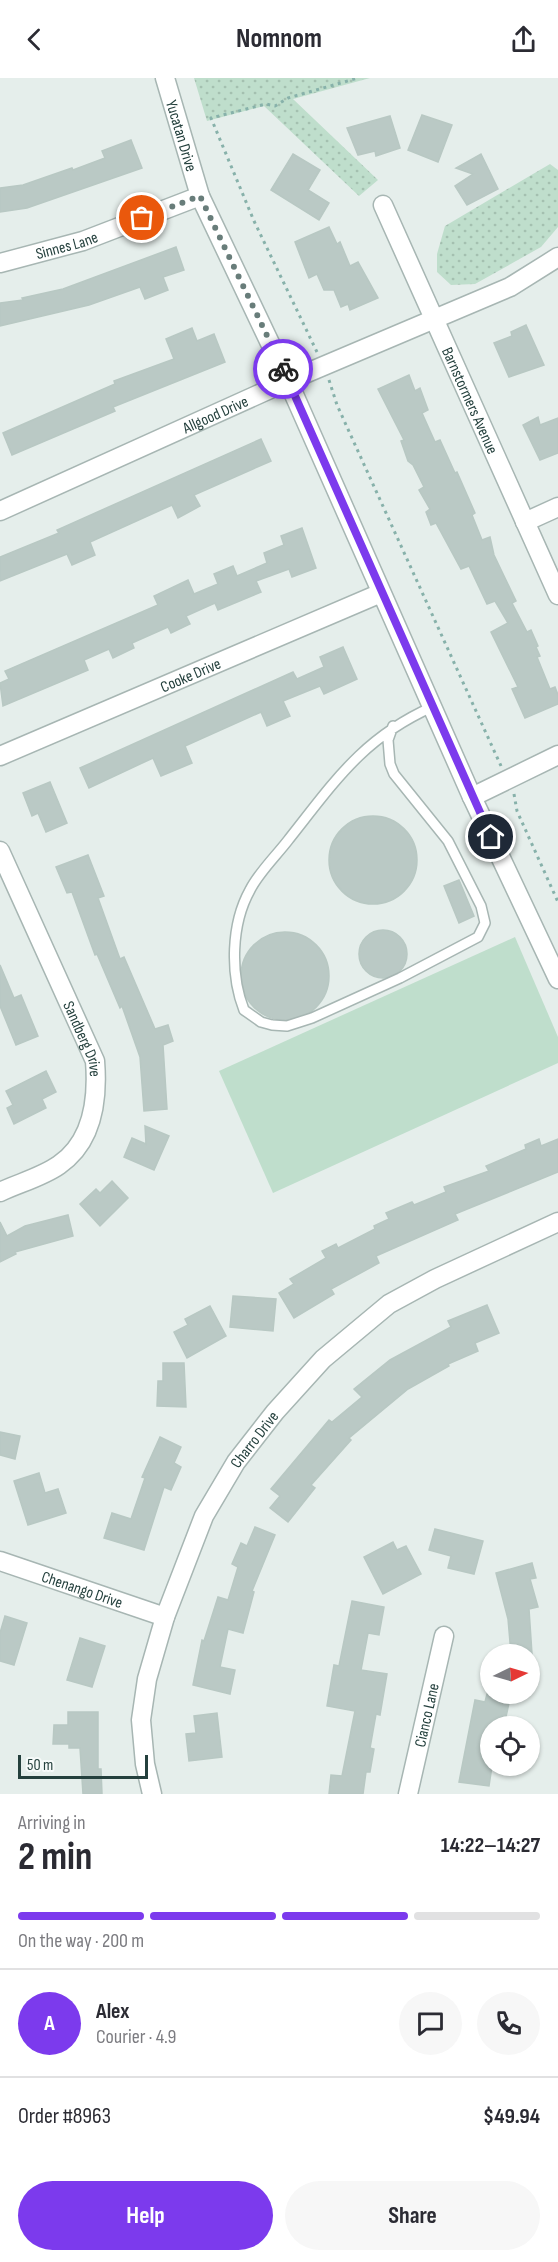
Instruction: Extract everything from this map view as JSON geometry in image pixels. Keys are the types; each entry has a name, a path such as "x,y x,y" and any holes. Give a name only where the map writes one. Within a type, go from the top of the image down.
{"street":[{"name":"Yucatan Drive","path":"165,78 200,196 288,381 472,797 558,979"},
{"name":"Sinnes Lane","path":"0,263 83,241 200,196"},
{"name":"Barnstormers Avenue","path":"383,205 558,595"},
{"name":"Allgood Drive","path":"0,511 288,381 510,286 558,257"},
{"path":"525,522 558,507"},
{"name":"Cooke Drive","path":"0,756 381,593"},
{"path":"472,797 558,755"},
{"name":"Sandberg Drive","path":"0,851 94,1060 98,1091 93,1117 80,1142 60,1165 0,1192"},
{"name":"Charro Drive","path":"152,1794 145,1764 141,1720 147,1679 165,1617 204,1516 236,1462 275,1412 323,1359 389,1304 435,1279 558,1222"},
{"name":"Chenango Drive","path":"0,1561 165,1617"},
{"name":"Cianco Lane","path":"408,1794 444,1636"}],"lane":[{"path":"393,726 387,740 387,752 394,774 448,841 481,906 485,923 483,931 478,937 400,978 312,1018 287,1026 261,1022 244,1010 234,978 236,938 250,889 349,763 393,726 432,707"}],"path":[{"path":"358,78 288,98 275,106 266,104 212,118 254,221 323,366 337,405 516,798 517,812 558,902"}],"green space":[{"path":"194,78 370,78 293,99 378,180 359,196 264,106 207,121"},
{"path":"550,164 558,170 558,227 541,247 475,284 451,285 437,272 437,254 445,226"},
{"path":"515,937 558,1037 558,1063 273,1193 219,1071"}],"building":[{"path":"422,115 452,125 438,162 408,150"},
{"path":"390,116 400,148 376,156 375,151 358,155 347,128"},
{"path":"131,140 142,168 27,208 0,212 0,188 23,185 72,168 73,170 105,158 102,151"},
{"path":"293,154 320,170 308,190 329,203 319,220 271,190"},
{"path":"481,154 498,189 467,205 455,186 473,174 456,168"},
{"path":"329,227 337,244 340,242 350,266 358,262 378,298 350,310 348,304 341,307 334,290 324,290 317,274 309,278 295,242"},
{"path":"176,247 184,270 163,277 168,290 145,299 140,287 89,305 0,326 0,303 23,300 22,298 63,289"},
{"path":"526,325 544,365 509,377 494,343 512,336 511,332"},
{"path":"192,328 197,341 214,334 225,362 113,407 115,411 12,455 3,433 115,384 114,381 174,359 166,339"},
{"path":"409,375 415,391 420,388 428,410 422,413 435,442 440,440 455,473 457,472 475,513 472,515 482,540 490,537 494,555 516,601 512,603 527,632 531,630 538,646 536,647 540,656 537,657 550,689 555,687 558,695 558,704 525,718 512,689 518,687 491,632 508,623 495,601 487,604 469,566 461,569 436,523 431,525 426,512 430,509 419,490 424,487 413,465 408,461 401,441 404,440 378,389"},
{"path":"538,417 540,425 558,418 558,453 540,460 523,425"},
{"path":"261,439 271,461 194,495 200,506 178,518 172,505 90,542 95,555 72,565 67,554 0,581 0,557 59,533 57,530"},
{"path":"302,528 316,568 292,577 289,569 256,581 261,592 218,610 215,603 186,616 190,624 171,633 168,627 132,643 134,648 113,658 109,649 84,660 88,670 3,706 0,683 9,679 5,671 158,605 154,596 188,580 194,594 218,584 214,574 233,566 237,576 267,563 264,553 284,545 281,536"},
{"path":"343,647 357,679 324,694 320,686 283,701 290,716 267,726 261,712 185,746 192,763 161,776 153,758 89,788 80,768 293,672 297,679 324,667 320,657"},
{"path":"50,782 67,823 46,832 38,813 32,816 23,793"},
{"path":"373,816 398,823 410,835 417,860 410,885 398,897 373,904 348,897 336,885 329,860 336,835 348,823"},
{"path":"88,855 104,896 98,898 120,959 124,957 155,1029 168,1025 173,1041 163,1045 167,1109 144,1111 140,1057 122,1006 120,1008 97,954 95,955 72,892 67,893 56,867"},
{"path":"459,880 474,916 459,923 444,886"},
{"path":"378,930 388,930 400,937 407,949 407,959 400,971 388,978 378,978 363,967 359,959 359,949 370,934"},
{"path":"285,932 302,936 316,945 325,959 329,976 325,993 316,1007 302,1016 285,1020 268,1016 254,1007 245,993 241,976 245,959 254,945 268,936"},
{"path":"0,965 14,998 21,995 38,1036 16,1045 0,1006"},
{"path":"46,1071 56,1092 42,1099 46,1108 14,1124 7,1108 13,1105 6,1091"},
{"path":"145,1126 169,1136 154,1170 124,1157 132,1138 146,1144"},
{"path":"539,1139 541,1146 558,1139 558,1172 455,1214 458,1220 376,1256 379,1263 331,1289 334,1294 294,1318 279,1293 294,1284 290,1279 326,1258 322,1251 336,1244 338,1248 375,1229 374,1226 389,1219 386,1213 446,1192 444,1187 489,1171 486,1166 526,1149 525,1145"},
{"path":"112,1181 128,1198 100,1226 80,1204 96,1189 100,1193"},
{"path":"68,1215 73,1236 15,1252 16,1254 0,1262 0,1222 7,1236 25,1226"},
{"path":"233,1296 276,1299 273,1331 230,1327"},
{"path":"487,1305 499,1333 475,1343 478,1351 448,1364 449,1366 408,1389 349,1438 351,1440 311,1485 315,1488 288,1522 270,1508 280,1496 271,1489 329,1420 332,1422 362,1397 354,1389 390,1360 451,1327 448,1321"},
{"path":"210,1306 226,1336 187,1358 174,1332 188,1325 185,1319"},
{"path":"163,1363 184,1363 186,1407 157,1406 158,1381 163,1381"},
{"path":"0,1432 20,1436 15,1459 0,1455"},
{"path":"160,1437 181,1447 174,1463 181,1467 171,1490 164,1487 144,1550 104,1538 112,1513 131,1519 145,1478 142,1477"},
{"path":"39,1473 45,1493 58,1489 66,1513 28,1525 14,1481"},
{"path":"255,1527 275,1535 252,1591 254,1592 243,1633 228,1629 220,1667 235,1670 230,1694 193,1685 202,1640 204,1641 218,1597 228,1600 238,1567 232,1564 241,1543 247,1546"},
{"path":"435,1529 483,1541 474,1574 448,1568 451,1556 429,1550"},
{"path":"393,1542 397,1550 406,1546 421,1574 383,1594 364,1557"},
{"path":"532,1563 536,1578 530,1579 538,1607 529,1609 531,1644 510,1644 508,1619 496,1573"},
{"path":"352,1601 384,1607 379,1635 368,1633 361,1670 387,1674 380,1715 376,1714 370,1748 374,1749 370,1772 366,1772 363,1794 329,1794 331,1775 342,1776 355,1711 327,1706 334,1665 339,1666"},
{"path":"5,1616 27,1623 14,1665 0,1661 0,1633"},
{"path":"80,1638 105,1646 92,1687 67,1680"},
{"path":"475,1700 480,1701 480,1704 509,1704 506,1716 480,1716 480,1776 490,1776 489,1786 459,1782"},
{"path":"68,1712 98,1712 98,1769 101,1769 102,1794 83,1794 80,1748 69,1748 69,1744 53,1744 54,1725 68,1725"},
{"path":"217,1713 222,1757 189,1761 186,1734 196,1733 194,1716"}],"way so far":[{"path":"142,218 200,196 283,369"}],"route":[{"path":"283,369 491,837"}]}
